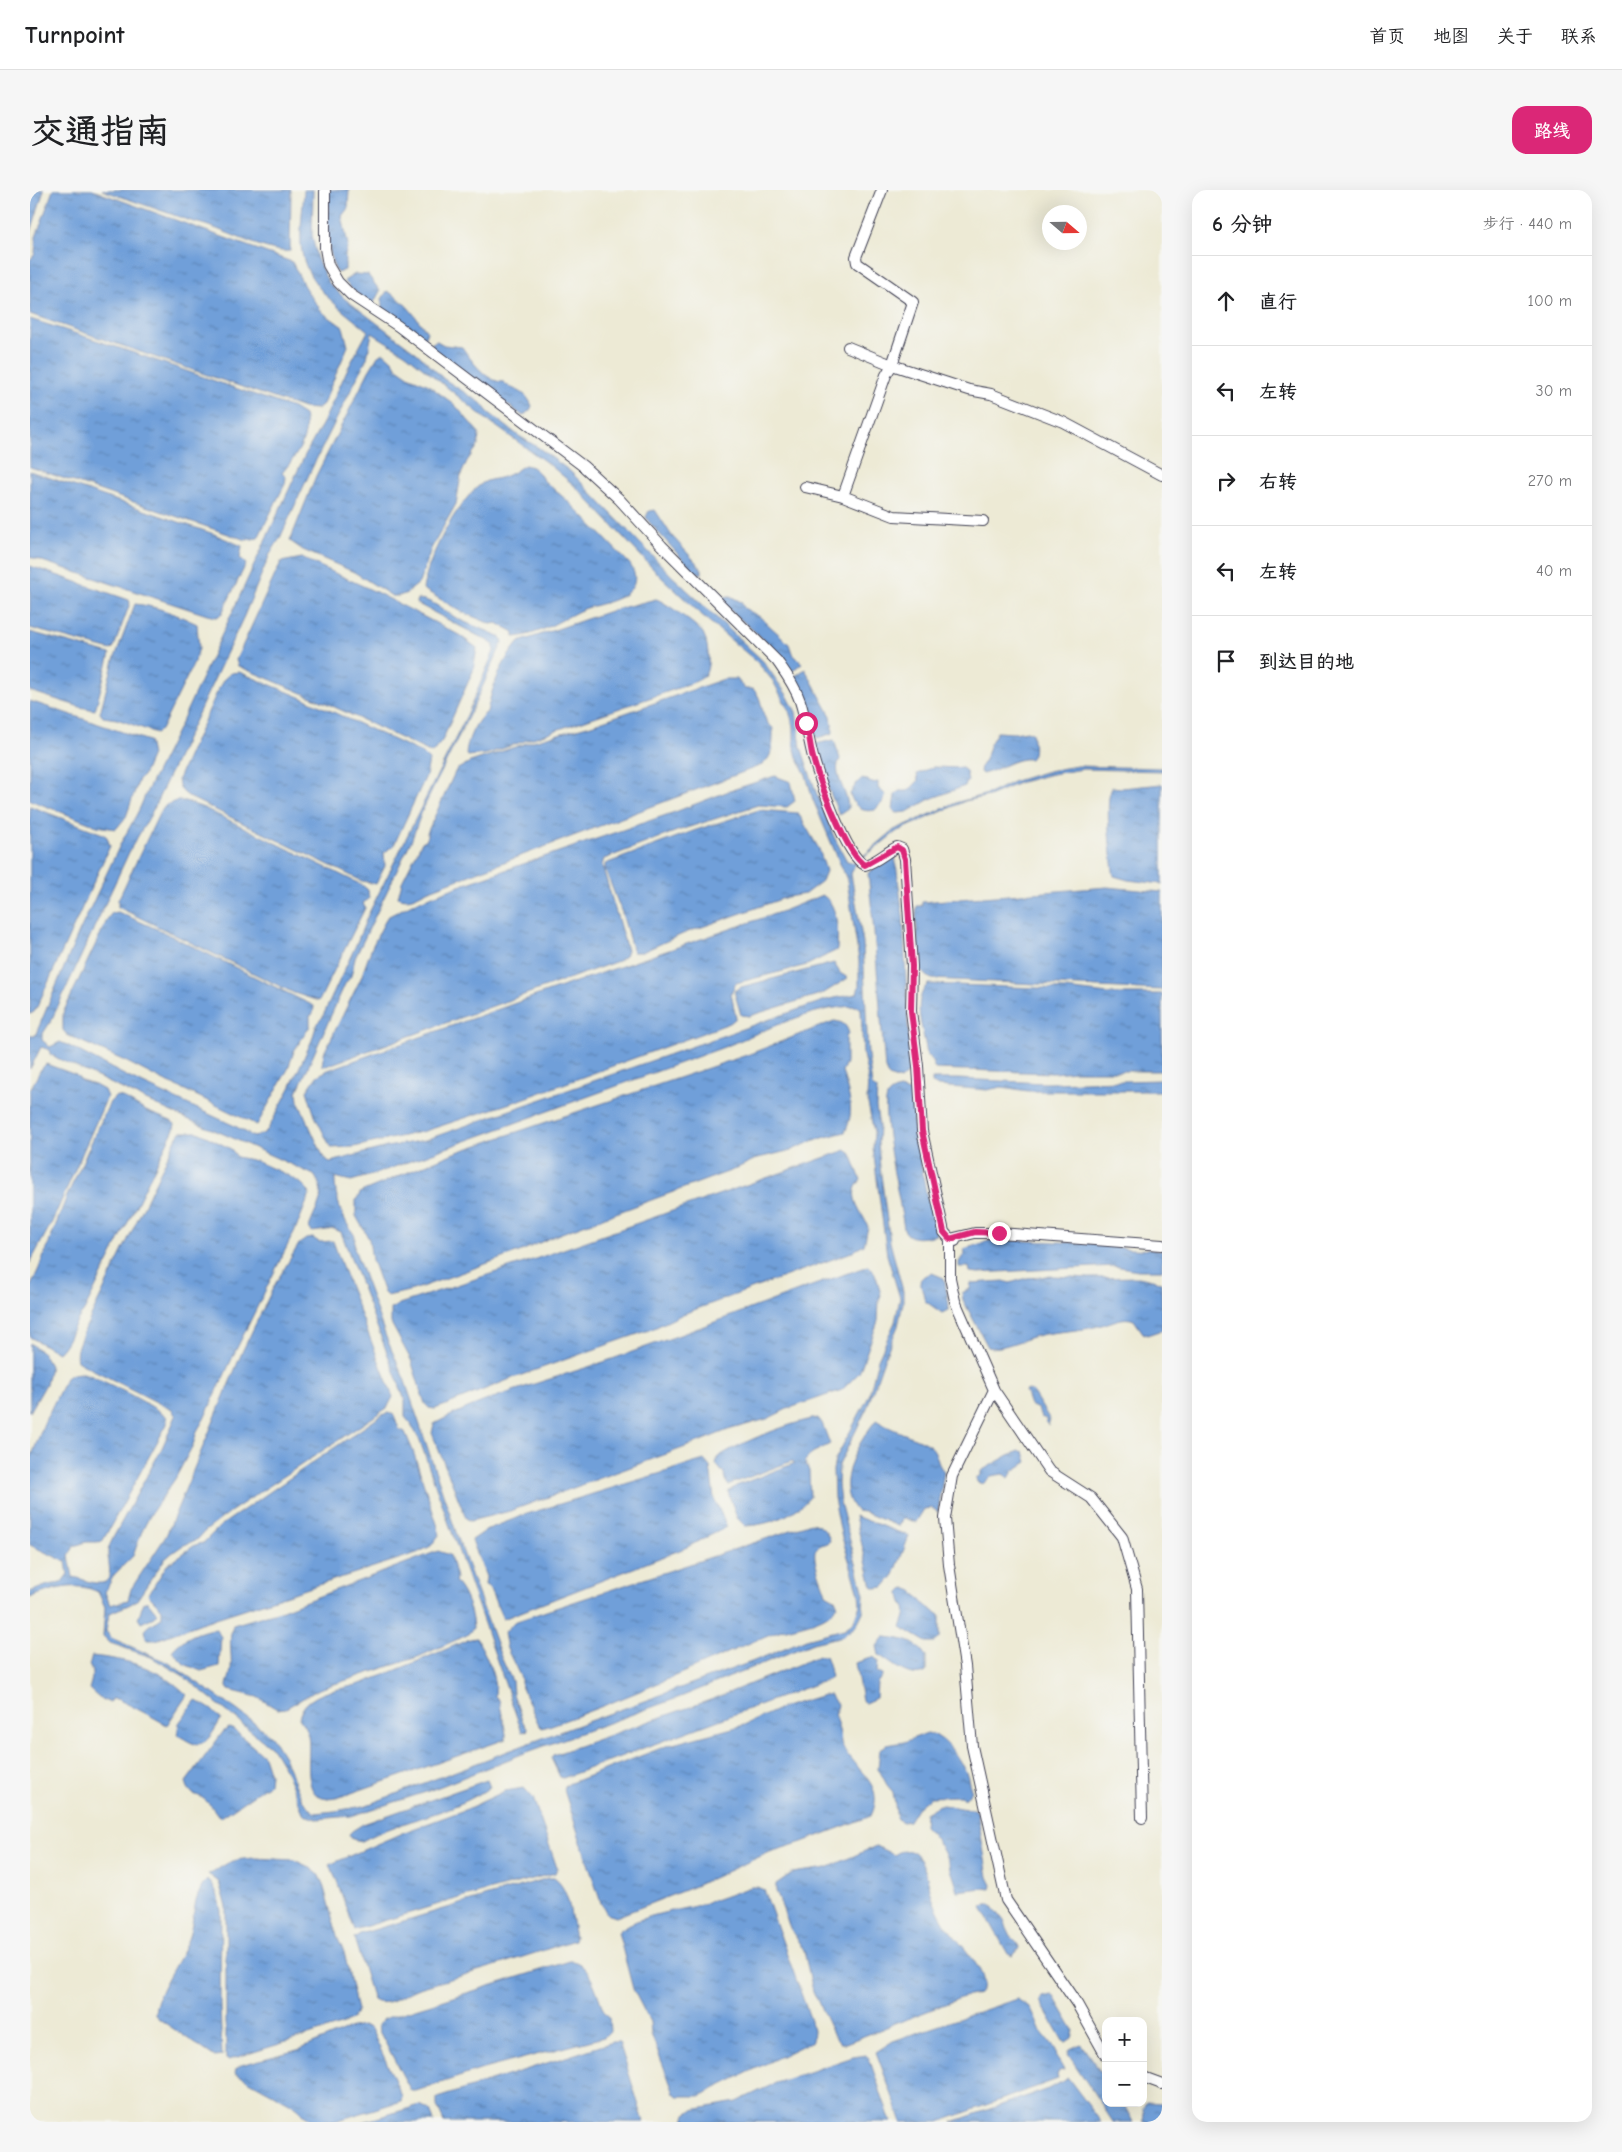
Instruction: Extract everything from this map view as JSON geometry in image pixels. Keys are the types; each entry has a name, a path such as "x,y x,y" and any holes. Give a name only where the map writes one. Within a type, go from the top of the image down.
{"street":[{"path":"325,190 325,248 328,265 338,282 351,295 398,326 583,466 777,661 790,678 800,700 812,754 825,795 858,860 865,865 870,864 897,847 902,850 905,859 912,966 911,1011 918,1066 922,1131 940,1220 944,1232 953,1240"},
{"path":"843,496 886,375 892,365 913,302 857,263 856,257 882,190"},
{"path":"848,347 892,365 969,390 991,394 1063,422 1162,475"},
{"path":"805,487 843,496 894,516 983,521"},
{"path":"953,1240 975,1232 1162,1246"},
{"path":"953,1240 950,1278 956,1301 994,1390 1049,1471 1091,1498 1122,1536 1138,1589 1142,1818"},
{"path":"994,1390 952,1476 945,1518 949,1565 965,1666 972,1746 1006,1900 1077,2004 1102,2049"},
{"path":"1147,2078 1162,2084"}],"water":[{"path":"30,190 44,190 30,235"},
{"path":"53,190 92,190 292,262 305,288 322,312 343,327 348,346 323,404 317,409 303,408 30,314 30,260 35,254 36,237"},
{"path":"102,190 291,190 290,251 269,248"},
{"path":"304,190 313,190 312,235 317,259 328,282 345,299 418,354 444,379 481,403 488,412 519,436 539,448 571,472 672,576 763,661 787,695 796,712 801,747 816,792 834,837 847,861 855,863 894,830 958,802 991,793 1015,781 1048,771 1077,766 1162,768 1162,771 1083,769 1052,774 1021,782 989,796 965,801 896,832 855,864 851,874 863,943 868,1055 872,1086 877,1089 876,1107 879,1126 880,1167 890,1242 903,1291 903,1303 898,1326 867,1408 839,1465 838,1484 840,1502 864,1594 863,1612 856,1626 843,1636 813,1643 683,1696 522,1754 426,1792 351,1816 317,1819 304,1815 285,1769 273,1749 182,1675 151,1657 110,1643 103,1636 105,1607 98,1592 81,1587 72,1587 55,1589 30,1598 30,1592 48,1585 61,1583 68,1574 66,1562 30,1545 30,1461 44,1423 67,1376 81,1373 89,1375 140,1400 167,1417 167,1424 102,1542 86,1542 74,1546 69,1556 73,1577 94,1583 103,1583 109,1577 109,1546 162,1448 176,1416 172,1410 77,1361 76,1353 85,1329 181,1132 198,1132 231,1149 237,1157 256,1161 287,1175 302,1184 308,1190 309,1196 297,1226 197,1431 193,1445 175,1479 152,1512 142,1531 133,1556 114,1575 105,1592 110,1605 128,1600 131,1589 166,1536 243,1350 274,1286 299,1244 306,1239 313,1238 319,1242 333,1241 393,1397 387,1408 230,1512 198,1539 172,1553 164,1560 137,1600 109,1614 106,1631 111,1638 169,1663 271,1736 284,1757 302,1800 315,1813 364,1806 754,1661 806,1639 844,1629 853,1623 860,1605 859,1593 841,1534 834,1498 833,1470 835,1460 869,1396 878,1359 895,1322 900,1298 887,1255 873,1149 874,1132 867,1099 868,1078 863,1055 861,1009 856,1006 823,1010 790,1020 727,1046 372,1175 351,1181 335,1177 340,1208 355,1236 354,1248 386,1337 405,1381 459,1541 501,1657 512,1681 513,1694 523,1722 528,1730 522,1732 420,1441 405,1417 405,1400 341,1232 334,1229 312,1232 309,1228 321,1195 321,1189 314,1175 180,1116 59,1059 50,1054 50,1050 41,1047 30,1069 30,1036 35,1036 79,932 120,845 180,725 305,455 324,421 347,370 368,331 325,294 309,272 301,245","holes":["372,333 406,354 486,419 550,465 576,487 658,574 705,618 757,662 773,681 789,711 794,727 794,745 797,757 806,775 813,800 847,880 859,961 859,986 857,994 829,999 425,1140 387,1147 330,1162 324,1158 298,1101 297,1092 345,984 351,976 355,958 412,839 422,811 503,641 500,637 460,620 428,601 417,599 416,603 488,641 494,645 494,651 467,715 368,915 322,1018 317,1023 312,1040 290,1088 268,1129 254,1137 235,1126 130,1078 67,1045 60,1042 50,1047 42,1040 42,1035 51,1021 131,848 150,816 244,616 270,554 280,538 312,468 367,358"]},
{"path":"329,190 349,190 348,208 342,216 348,245 345,255 345,270 337,273 330,253 329,243"},
{"path":"355,274 368,275 380,291 373,304 355,292 344,281"},
{"path":"387,291 410,309 427,332 424,340 382,310 382,299"},
{"path":"30,319 293,408 304,415 304,439 293,460 282,473 286,477 285,484 258,538 246,540 30,467"},
{"path":"437,341 444,345 462,347 486,375 492,379 504,382 522,393 532,406 530,410 523,416 432,348 432,343"},
{"path":"384,353 393,361 397,368 410,377 427,384 455,405 479,433 478,446 467,461 461,475 456,504 431,549 419,583 407,593 399,596 392,596 354,572 303,550 290,541 316,476 369,371 378,356"},
{"path":"525,465 532,467 539,473 543,480 569,502 629,563 634,573 635,581 629,591 612,601 579,611 532,634 514,637 514,632 497,623 491,624 462,612 423,589 430,562 444,532 461,505 483,483 505,477"},
{"path":"30,471 214,534 242,546 240,558 246,564 221,615 216,617 207,615 30,557"},
{"path":"655,510 672,536 702,569 702,574 693,571 649,522 646,517 649,511"},
{"path":"302,558 376,592 459,635 477,648 473,671 442,741 432,753 324,702 238,666 236,660 281,562"},
{"path":"30,566 129,600 130,603 114,647 111,650 30,628"},
{"path":"730,596 741,602 744,608 760,617 784,639 789,644 792,653 802,663 791,672 770,645 721,602 724,597"},
{"path":"656,599 681,614 703,633 707,648 708,666 703,677 681,687 487,754 468,756 466,753 470,736 479,720 487,712 498,675 507,658 519,642 613,610"},
{"path":"135,604 175,614 197,624 199,649 161,730 156,733 117,719 103,717 100,713 114,660"},
{"path":"30,632 110,654 95,710 30,691"},
{"path":"805,669 831,716 833,733 818,738 813,735 794,677"},
{"path":"239,672 305,699 422,753 429,760 426,776 393,847 384,853 385,866 376,884 362,881 191,798 179,786 178,779 223,680 231,673"},
{"path":"724,679 737,679 745,689 753,689 757,693 766,720 773,728 771,753 762,765 427,891 413,898 398,897 402,882 422,842 427,839 427,833 456,770 470,762 533,741 591,725"},
{"path":"30,701 149,741 152,755 143,776 139,779 126,817 116,829 97,826 30,800"},
{"path":"1027,731 1032,733 1034,750 1030,759 1018,760 982,774 980,772 989,746 997,732 1014,733"},
{"path":"834,740 840,759 838,765 839,777 848,803 848,809 839,815 815,744"},
{"path":"933,767 962,768 966,771 968,781 965,786 930,799 907,812 897,813 893,810 895,795 899,791 908,791 918,781 917,774"},
{"path":"775,776 791,782 795,801 787,807 758,805 677,831 604,859 602,865 627,950 625,956 618,961 326,1066 322,1065 324,1053 361,978 372,947 387,917 412,904 459,886"},
{"path":"861,779 868,780 871,783 878,782 878,788 886,795 883,802 875,810 870,811 859,808 850,794"},
{"path":"1162,784 1162,884 1128,880 1114,876 1108,816 1112,787 1122,788"},
{"path":"176,801 185,801 204,808 362,885 368,890 369,899 363,903 365,908 319,1001 294,993 118,907 118,900 159,814 166,805"},
{"path":"30,806 103,834 107,837 110,846 37,1007 30,1014"},
{"path":"759,810 798,813 819,849 826,871 822,881 805,894 787,897 685,933 642,952 633,952 622,913 605,869 605,864 696,830"},
{"path":"895,856 903,916 910,1071 900,1080 888,1076 885,1069 868,873 890,857"},
{"path":"1107,887 1162,892 1162,990 932,979 920,970 916,915 917,906 922,906 922,902"},
{"path":"822,895 828,899 834,912 837,928 837,950 807,965 736,983 731,993 736,1018 730,1023 517,1101 425,1131 354,1147 331,1148 315,1116 307,1091 317,1076 328,1070 555,989 783,911"},
{"path":"118,912 314,1006 313,1014 310,1016 310,1026 294,1051 288,1069 257,1125 67,1035 63,1030 63,1013 108,918 112,913"},
{"path":"834,963 840,973 848,978 824,993 749,1016 741,1015 734,991 741,987"},
{"path":"928,984 1065,989 1108,994 1162,994 1162,1071 1076,1071 1053,1073 935,1069 930,1057 927,1056 919,1009 920,1000"},
{"path":"834,1021 844,1024 849,1034 846,1037 846,1063 842,1071 850,1102 850,1116 845,1132 815,1140 792,1150 758,1158 733,1170 559,1234 519,1252 413,1290 387,1296 384,1293 372,1260 369,1239 356,1216 356,1200 361,1192 454,1153 747,1055"},
{"path":"46,1064 76,1075 81,1081 95,1085 104,1090 107,1097 52,1222 30,1263 30,1090 41,1069"},
{"path":"932,1079 1046,1083 1162,1080 1162,1091 1028,1091 1002,1087 987,1090 938,1086 932,1083"},
{"path":"899,1089 910,1092 913,1096 914,1124 926,1193 937,1235 913,1237 906,1233 904,1229 886,1121 887,1097"},
{"path":"116,1096 122,1097 146,1111 171,1121 175,1124 174,1129 84,1311 66,1343 58,1353 30,1337 30,1288 67,1196 110,1102"},
{"path":"846,1150 851,1154 861,1180 855,1192 855,1198 868,1227 864,1245 852,1252 683,1314 652,1329 513,1378 435,1409 429,1408 425,1404 411,1360 391,1323 391,1309 399,1304 521,1264"},
{"path":"992,1240 1089,1243 1130,1249 1162,1250 1162,1270 1138,1270 1114,1266 979,1273 970,1272 969,1267 959,1267 959,1262 965,1253 964,1249"},
{"path":"868,1266 875,1275 881,1295 878,1321 859,1373 842,1390 787,1409 767,1419 728,1430 510,1511 470,1521 466,1518 432,1433 434,1424 455,1413 500,1395 647,1347"},
{"path":"932,1273 944,1278 949,1305 948,1310 942,1313 925,1301 920,1280"},
{"path":"1053,1276 1090,1278 1139,1277 1161,1282 1162,1330 1147,1335 1143,1333 1134,1320 1123,1319 1096,1327 1036,1336 1004,1346 988,1347 963,1300 962,1293 970,1289 971,1283 1004,1281 1010,1283 1027,1278"},
{"path":"30,1343 43,1353 50,1366 46,1384 30,1412"},
{"path":"1025,1391 1032,1391 1050,1420 1048,1425 1046,1419 1041,1417 1038,1409 1030,1405"},
{"path":"389,1413 394,1415 399,1429 405,1432 438,1527 439,1535 431,1546 417,1553 207,1621 156,1640 147,1640 145,1629 162,1617 162,1609 148,1595 167,1565 195,1545 203,1543 220,1526 382,1415"},
{"path":"818,1418 822,1423 830,1444 812,1453 805,1461 809,1471 810,1497 797,1509 781,1518 763,1524 745,1526 737,1518 728,1492 736,1486 795,1463 792,1461 728,1485 724,1474 716,1464 718,1457 766,1433"},
{"path":"876,1420 932,1448 939,1465 944,1471 938,1512 932,1508 924,1509 916,1522 903,1518 898,1526 864,1512 856,1511 847,1489 847,1476 862,1440"},
{"path":"1020,1451 1024,1452 1027,1462 1013,1471 1009,1478 1003,1474 991,1476 983,1484 977,1482 976,1478 981,1475 981,1471"},
{"path":"704,1460 710,1467 714,1498 727,1527 685,1548 503,1619 489,1587 485,1585 486,1577 472,1540 488,1529 527,1514"},
{"path":"855,1516 909,1536 894,1575 884,1587 876,1588 872,1586"},
{"path":"811,1523 824,1529 830,1541 818,1547 815,1550 815,1555 826,1594 835,1599 838,1606 831,1613 823,1618 768,1635 605,1705 549,1726 542,1728 539,1725 521,1686 521,1678 507,1649 504,1633 514,1622"},
{"path":"438,1551 450,1555 456,1578 455,1582 468,1604 473,1628 467,1635 418,1657 319,1689 286,1708 277,1709 257,1697 229,1690 227,1687 231,1669 231,1631 233,1625 280,1611"},
{"path":"905,1588 913,1591 926,1606 940,1615 940,1638 935,1642 926,1642 901,1627 906,1611 900,1593"},
{"path":"144,1602 148,1602 157,1613 154,1617 141,1623 138,1618"},
{"path":"216,1629 221,1637 219,1666 201,1671 184,1664 172,1651 191,1636"},
{"path":"884,1637 908,1641 918,1647 926,1657 926,1672 920,1674 908,1673 879,1655 877,1646"},
{"path":"476,1638 493,1674 495,1696 499,1700 506,1739 340,1797 326,1799 317,1795 309,1779 308,1735 299,1718 306,1704 317,1696 363,1683"},
{"path":"92,1656 143,1666 166,1678 187,1695 167,1725 117,1699 112,1699 110,1703 99,1698 89,1689 92,1671 89,1665"},
{"path":"819,1656 825,1656 826,1658 831,1678 829,1679 563,1778 560,1777 551,1758 553,1755 713,1699"},
{"path":"874,1657 878,1661 877,1672 882,1674 882,1676 877,1683 876,1698 865,1703 862,1700 855,1663"},
{"path":"823,1695 830,1695 837,1704 836,1716 841,1744 872,1785 875,1794 875,1804 871,1816 770,1852 695,1886 616,1917 607,1914 601,1903 564,1788 568,1784 669,1745 744,1725 781,1708"},
{"path":"196,1700 212,1710 221,1719 210,1737 206,1741 197,1744 177,1735 179,1723"},
{"path":"229,1728 234,1730 264,1756 270,1774 269,1784 220,1818 205,1800 193,1794 186,1782 223,1732"},
{"path":"927,1733 940,1738 950,1748 966,1772 972,1790 965,1799 960,1796 930,1797 917,1808 909,1821 903,1822 897,1819 893,1792 878,1768 880,1749 887,1745 904,1742"},
{"path":"487,1780 490,1787 460,1804 377,1833 362,1841 352,1839 349,1834 363,1824"},
{"path":"524,1788 533,1798 557,1868 555,1873 449,1901 354,1930 337,1881 329,1865 402,1833 467,1809 505,1791"},
{"path":"939,1805 974,1809 977,1811 988,1877 992,1885 991,1889 982,1888 958,1891 941,1848 931,1832 924,1826 925,1813"},
{"path":"876,1846 894,1855 903,1851 911,1851 922,1862 932,1897 939,1913 948,1928 977,1965 984,1981 979,1994 963,1997 846,2043 840,2043 835,2038 813,1991 804,1951 790,1928 776,1891 776,1884 792,1873 827,1868"},
{"path":"255,1858 294,1860 309,1867 318,1874 323,1884 338,1939 344,1952 357,2010 352,2019 344,2024 228,2060 226,2059 226,1907 219,1882 208,1874 231,1862"},
{"path":"548,1878 554,1878 560,1883 567,1897 574,1940 419,1988 390,2001 378,2002 373,2000 354,1938 360,1934"},
{"path":"207,1880 217,1893 221,1911 220,2004 222,2056 215,2057 159,2019 155,2014 159,1995 188,1939 198,1894"},
{"path":"751,1887 764,1890 811,2021 812,2041 700,2096 677,2096 674,2093 651,2034 650,2022 633,1989 618,1932 625,1926 645,1918 699,1905"},
{"path":"991,1904 1004,1921 1012,1938 1018,1944 1019,1948 1013,1956 1008,1954 982,1907"},
{"path":"570,1961 577,1962 588,1973 604,2011 609,2017 610,2031 604,2037 483,2069 411,2091 379,2031 378,2025 383,2019"},
{"path":"1053,1995 1074,2031 1072,2038 1066,2042 1063,2041 1040,2001 1042,1997"},
{"path":"1017,1999 1031,2008 1040,2030 1056,2050 1057,2058 1064,2070 1059,2071 1058,2079 939,2122 902,2122 876,2052 893,2041"},
{"path":"362,2026 368,2027 372,2031 402,2096 401,2101 332,2122 314,2122 293,2105 235,2073 236,2069 241,2065 301,2049 347,2029"},
{"path":"613,2042 619,2042 644,2122 444,2122 437,2106 437,2098"},
{"path":"1081,2044 1102,2074 1102,2105 1068,2054 1070,2049"},
{"path":"866,2055 869,2058 891,2122 684,2122 686,2114 692,2110 736,2102 776,2083 853,2057"},
{"path":"1068,2078 1101,2122 952,2122 1051,2088"},
{"path":"1147,2102 1162,2103 1162,2122 1144,2122 1143,2108 1147,2107"},
{"path":"420,2105 430,2110 434,2122 363,2122"},
{"path":"1103,2107 1126,2107 1134,2122 1113,2122"}],"route":[{"path":"806,723 812,754 822,779 825,795 845,838 860,863 870,864 897,847 902,850 905,859 912,966 911,1011 918,1066 922,1131 944,1232 950,1239 975,1232 999,1233"}]}
